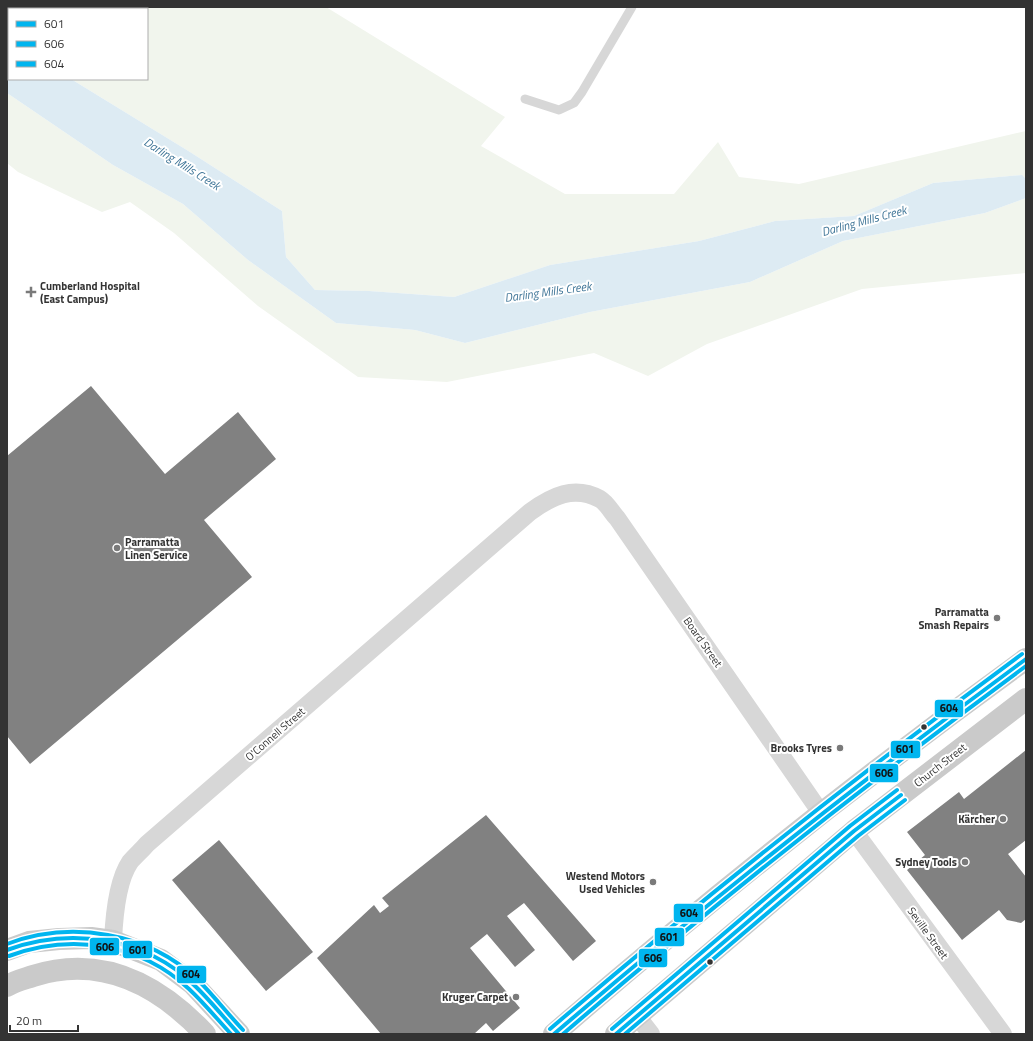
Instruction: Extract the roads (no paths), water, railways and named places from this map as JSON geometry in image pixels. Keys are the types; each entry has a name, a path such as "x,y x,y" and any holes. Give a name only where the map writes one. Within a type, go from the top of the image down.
{"main road":[{"path":"554,1034 821,812 1026,659"},
{"name":"Church Street","path":"616,1034 736,934 854,831 1026,699"},
{"path":"7,950 29,942 59,939 91,938 113,941 161,960 193,984 239,1034"},
{"path":"7,986 46,972 92,970 110,974 139,982 166,998 188,1015 206,1034"}],"street":[{"name":"Board Street","path":"569,492 587,494 602,500 617,518 821,812"},
{"name":"O'Connell Street","path":"113,941 114,926 122,880 130,863 147,844 530,512 546,501 569,492"},
{"name":"Seville Street","path":"854,831 1003,1034"},
{"path":"637,1016 652,1034"}],"lane":[{"path":"525,99 558,110 574,103 632,7"}],"water":[{"name":"Darling Mills Creek","path":"7,61 8,80 73,80 190,152 282,211 286,257 315,290 369,291 454,297 550,265 699,241 775,221 854,216 933,183 1022,175 1026,179 1026,198 985,213 843,241 750,282 590,312 465,343 415,330 336,323 248,260 183,204 113,165 7,93"}],"place":[{"name":"Cumberland Hospital (East Campus)","path":"31,292"},
{"name":"Parramatta Linen Service","path":"117,548"},
{"name":"Parramatta Smash Repairs","path":"997,618"},
{"name":"Brooks Tyres","path":"840,748"},
{"name":"Kärcher","path":"1003,819"},
{"name":"Sydney Tools","path":"965,862"},
{"name":"Westend Motors Used Vehicles","path":"653,882"},
{"name":"Kruger Carpet","path":"516,997"}]}
